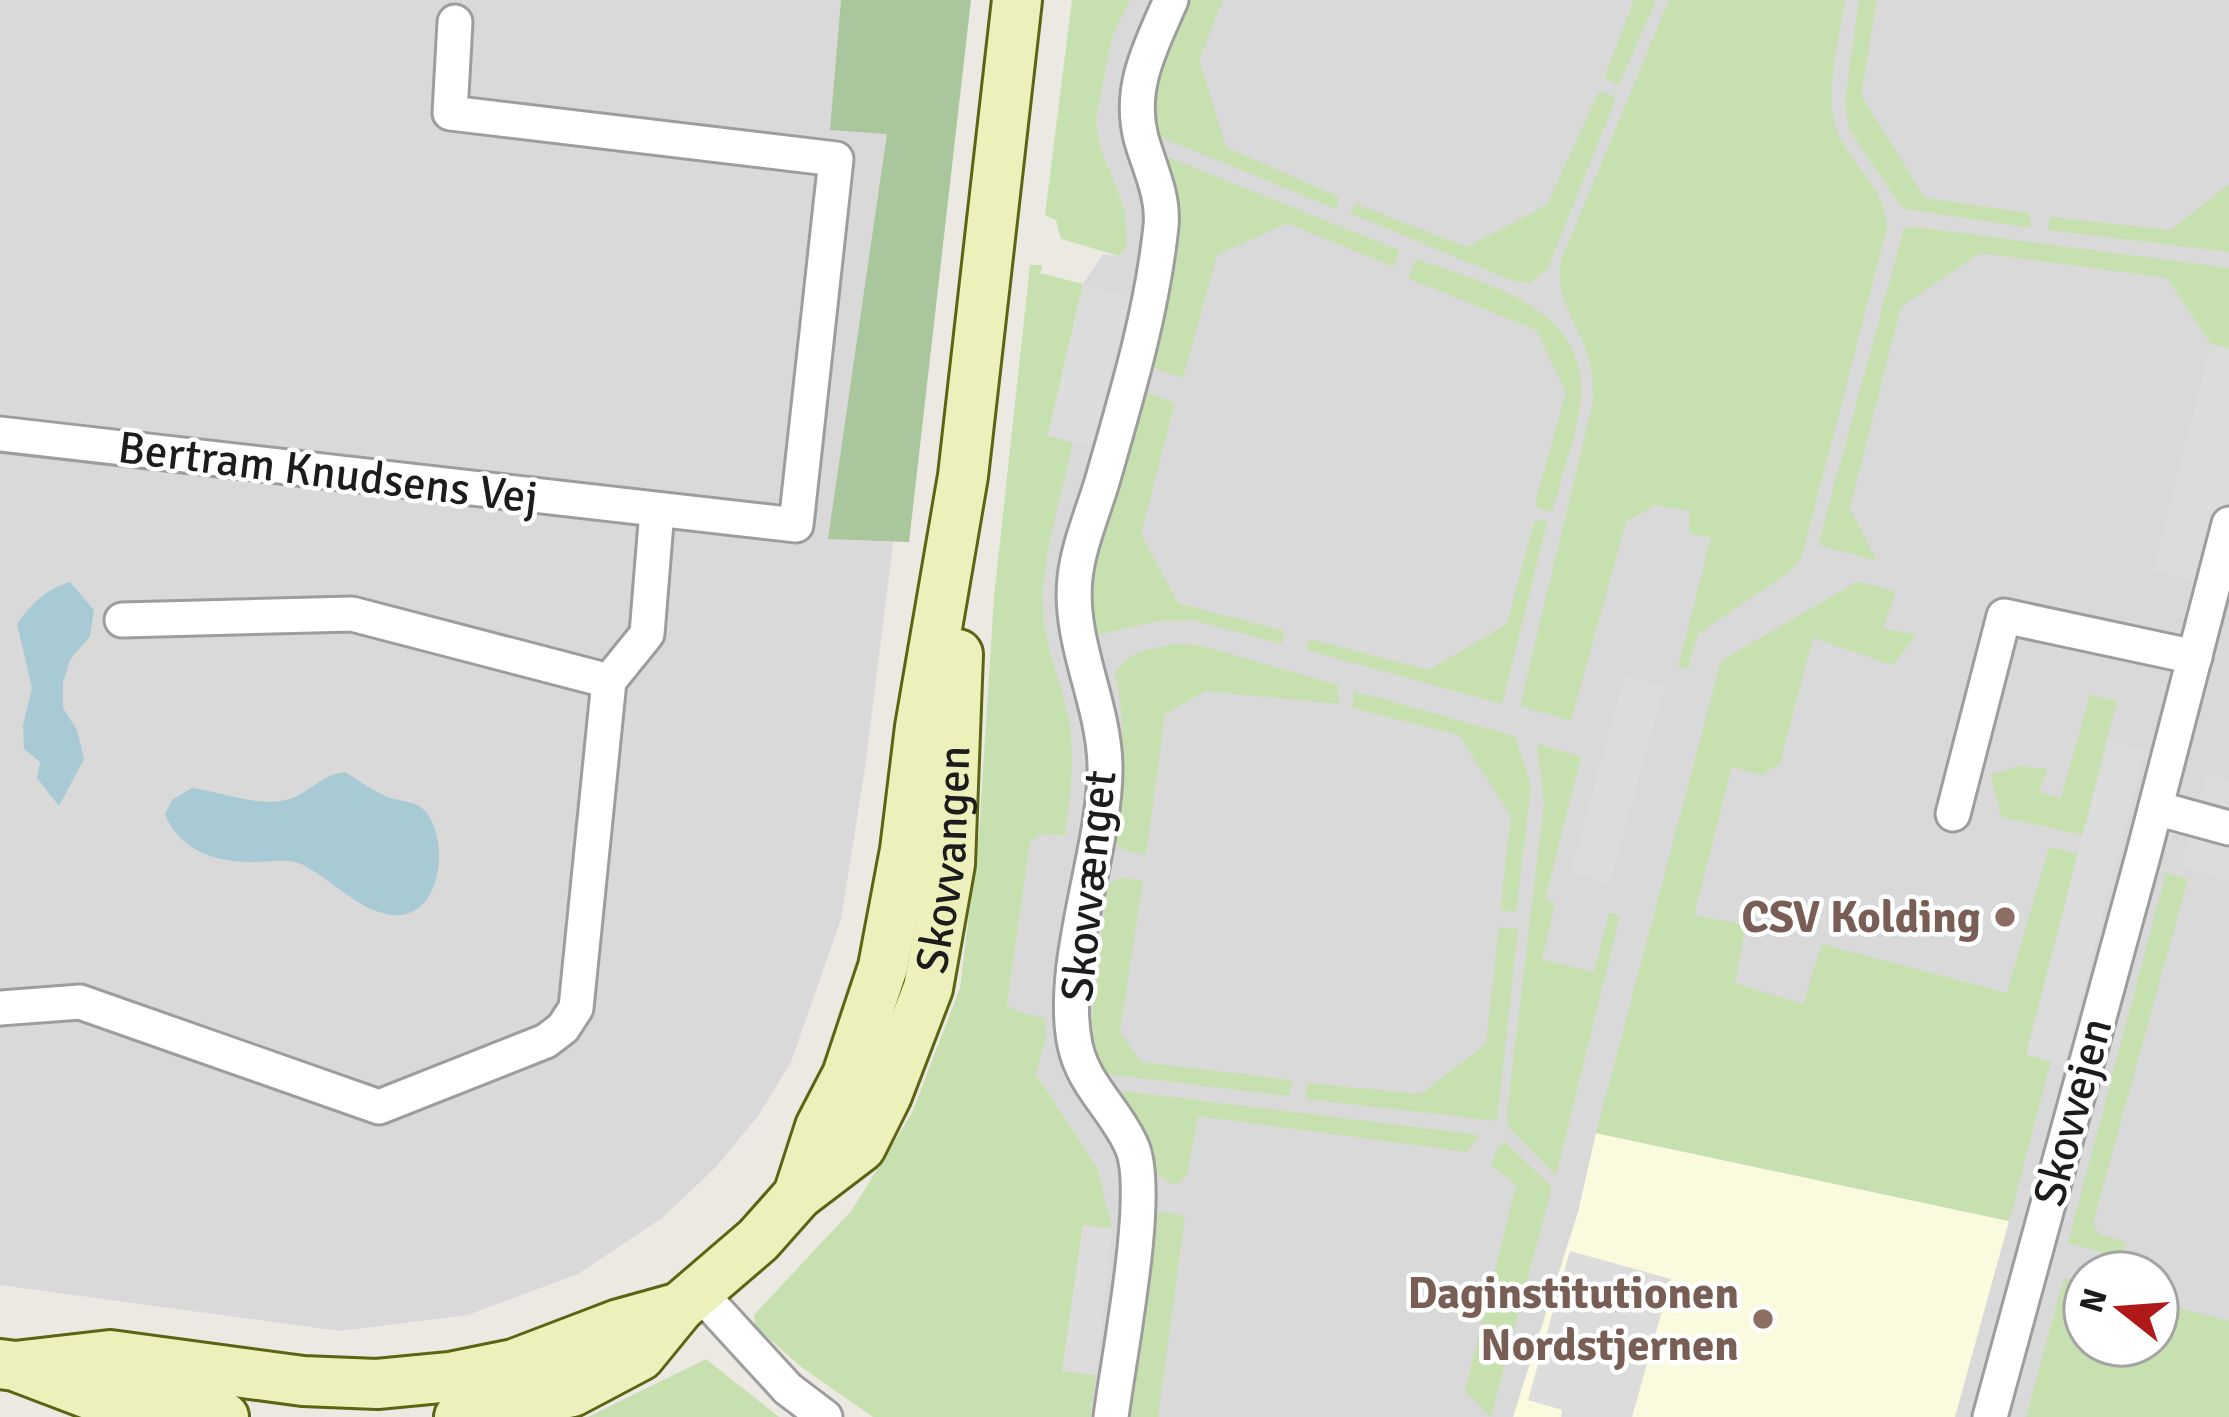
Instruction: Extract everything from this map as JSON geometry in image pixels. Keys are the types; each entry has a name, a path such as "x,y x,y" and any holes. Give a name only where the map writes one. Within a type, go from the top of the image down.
{"street":[{"name":"Skovvangen","path":"459,1417 572,1392 640,1356 798,1195 820,1127 847,1075 883,967 963,476 1017,0"},
{"name":"Skovvænget","path":"1111,1417 1140,1194 1133,1149 1089,1081 1075,1045 1073,992 1105,767 1098,706 1077,620 1075,577 1132,375 1162,220 1158,187 1141,137 1136,93 1141,69 1171,0"},
{"name":"Bertram Knudsens Vej","path":"0,434 796,525 836,160 450,112 455,22"},
{"path":"0,1008 80,1002 379,1107 546,1041 576,1008 609,681 646,634 657,510"},
{"name":"Skovvejen","path":"1990,1417 2229,524"},
{"path":"122,620 352,614 609,681"},
{"path":"1953,814 2005,616 2195,657"},
{"path":"2156,808 2229,828"},
{"name":"Skovvangen","path":"8,1365 110,1354 303,1381 376,1384 450,1377 514,1364 690,1300"},
{"path":"690,1300 825,1417"},
{"name":"Skovvangen","path":"8,1365 99,1398 224,1417"}],"shaded area":[{"path":"0,0 961,0 865,768 841,919 791,1062 758,1116 717,1166 662,1218 578,1274 468,1315 340,1331 0,1285"},
{"path":"1130,0 2229,0 2229,1417 1071,1417 1083,1225 1111,1228 1098,1169 1036,1074 1046,1039 1007,1005 1030,843 1045,834 1064,836 1068,717 1052,666 1042,607 1048,436 1083,284 1103,254 1119,256 1124,207 1100,146 1096,121 1112,37"},
{"path":"1083,284 1131,298 1092,447 1048,436"},
{"path":"2211,344 2229,349 2229,535 2215,588 2153,570"},
{"path":"1625,675 1664,687 1609,885 1571,871"},
{"path":"2107,741 2145,751 2064,1064 2026,1055"},
{"path":"2207,773 2229,779 2229,881 2181,867"},
{"name":"Daginstitutionen Nordstjernen","path":"1596,1133 2009,1221 1955,1417 1513,1417 1578,1212"},
{"path":"1083,1225 1112,1229 1096,1375 1062,1371"},
{"path":"1570,1251 1671,1279 1632,1417 1561,1417 1562,1410 1528,1400"}],"green space":[{"path":"841,0 971,0 909,542 828,539 887,134 830,130"},
{"path":"1072,0 1130,0 1112,37 1096,121 1100,146 1124,207 1127,245 1119,256 1061,239 1056,220 1045,215"},
{"path":"1190,0 1223,0 1199,60 1226,147 1339,197 1336,209 1151,133 1156,82"},
{"path":"1634,0 1656,0 1619,85 1604,78"},
{"path":"1669,0 1845,0 1833,76 1834,121 1846,149 1880,199 1887,228 1802,556 1791,571 1698,634 1688,669 1678,667 1711,538 1689,533 1690,511 1655,505 1626,522 1571,721 1520,706 1593,402 1589,359 1563,297 1560,263"},
{"path":"1859,0 1877,0 1861,95 1925,198 2029,213 2031,228 1900,205 1849,129 1845,102"},
{"path":"1599,91 1616,98 1548,268 1531,283 1513,281 1350,213 1356,204 1467,247 1547,205"},
{"path":"1155,152 1399,250 1394,267 1287,223 1217,255 1183,378 1153,367 1179,235 1174,203"},
{"path":"2229,184 2229,252 2048,230 2050,217 2171,230"},
{"path":"1904,228 2229,268 2229,349 2211,344 2167,278 1980,253 1901,307 1850,508 1877,561 1818,545"},
{"path":"1416,259 1525,302 1566,339 1578,364 1580,409 1552,512 1537,508 1536,500 1566,392 1536,330 1408,278"},
{"path":"1030,265 1043,265 1040,273 1083,284 1048,435 1073,443 1043,590 1044,622 1068,716 1072,761 1065,836 1042,835 1030,843 1007,1005 1045,1018 1046,1039 1036,1074 1098,1169 1112,1229 1083,1226 1063,1370 1096,1375 1090,1417 873,1417 800,1366 755,1326 754,1315 852,1210 912,1113 960,988 979,833 994,597"},
{"path":"1149,393 1175,403 1141,534 1178,603 1284,631 1282,644 1192,620 1158,621 1096,635 1089,590 1140,403"},
{"path":"1548,519 1502,704 1306,650 1310,639 1429,670 1507,624 1534,522"},
{"path":"1858,581 1896,592 1883,628 1916,635 1893,665 1813,638 1780,763 1762,775 1732,767 1694,915 1746,925 1735,983 1803,1004 1822,944 2007,993 2049,847 2078,854 2026,1054 2051,1061 2009,1221 1596,1133 1721,661"},
{"path":"1172,644 1199,645 1338,685 1339,704 1206,691 1165,714 1146,855 1114,842 1122,737 1115,674 1132,656"},
{"path":"1354,691 1515,736 1531,786 1516,912 1500,910 1511,816 1459,735 1352,708"},
{"path":"2090,695 2117,701 2083,835 2001,817 1991,775 2018,766 2047,769 2039,792 2061,798"},
{"path":"1537,744 1581,757 1545,899 1555,904 1542,960 1594,972 1609,913 1620,916 1556,1176 1509,1127 1507,1114 1544,803"},
{"path":"2166,873 2188,879 2093,1223 2099,1234 2126,1242 2124,1249 2090,1249 2068,1243"},
{"path":"1121,877 1143,881 1120,1032 1141,1062 1292,1080 1289,1096 1099,1073 1089,1042 1107,885"},
{"path":"1499,927 1518,929 1497,1121 1306,1099 1307,1083 1421,1094 1486,1044"},
{"path":"1124,1091 1480,1135 1467,1152 1198,1116 1187,1175 1176,1185 1147,1161 1118,1097"},
{"path":"1505,1142 1552,1187 1491,1417 1465,1391 1516,1185 1491,1165"},
{"path":"1148,1214 1185,1216 1158,1417 1122,1417"},
{"path":"2061,1289 2061,1369 2181,1369 2181,1308 2229,1321 2229,1417 2026,1417"},
{"path":"706,1359 779,1417 588,1417"}],"water":[{"path":"70,582 94,610 90,636 70,660 63,683 63,708 77,730 84,759 59,806 37,778 40,762 24,749 23,725 32,688 17,624 40,598"},
{"path":"345,772 382,794 420,807 434,826 437,878 421,906 409,913 392,915 368,907 297,863 228,860 202,853 180,838 165,814 172,800 192,788 274,802"}],"place":[{"name":"CSV Kolding","path":"2005,917"},
{"name":"Daginstitutionen Nordstjernen","path":"1763,1319"}]}
